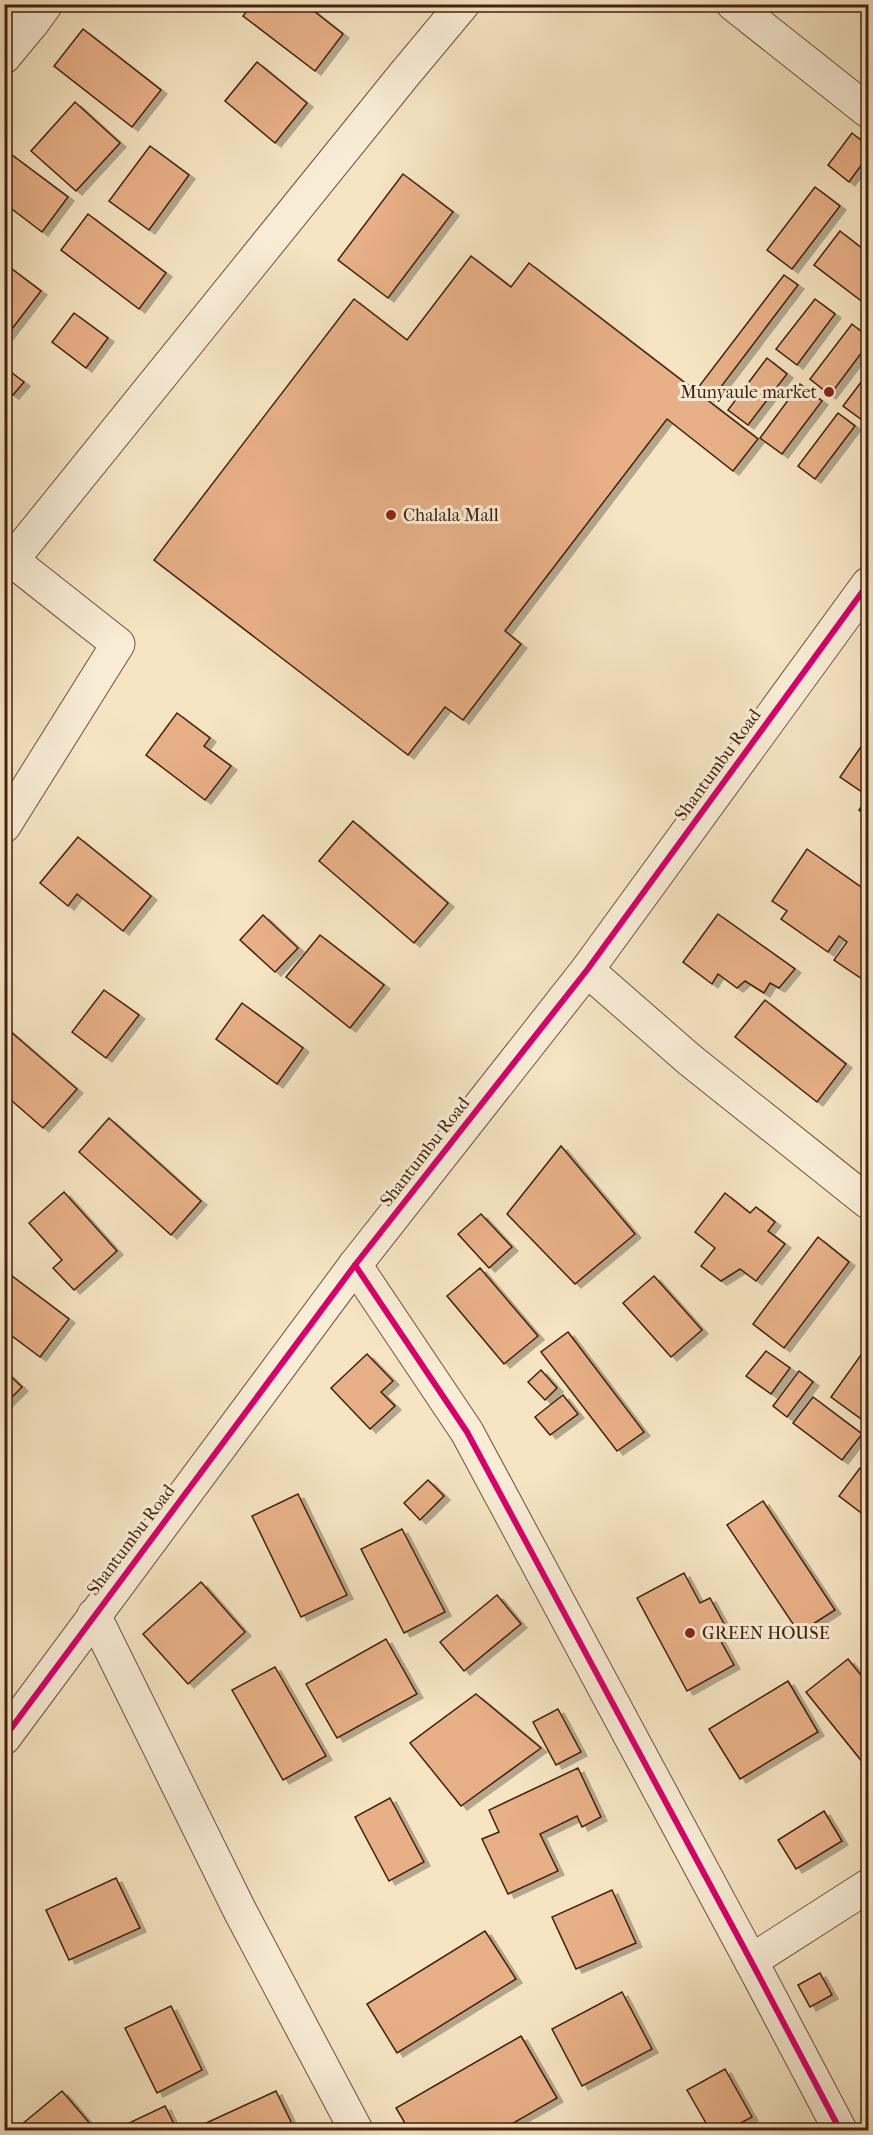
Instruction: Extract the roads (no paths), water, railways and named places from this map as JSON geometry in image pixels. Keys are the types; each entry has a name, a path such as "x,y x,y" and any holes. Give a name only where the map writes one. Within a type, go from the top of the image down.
{"street":[{"path":"4,826 118,644 8,557 463,4"},
{"path":"733,4 868,111"},
{"path":"4,57 30,10"},
{"name":"Shantumbu Road","path":"4,1738 355,1265 587,970 868,584"},
{"path":"587,970 690,1060 868,1202"},
{"path":"355,1265 467,1432 840,2130"},
{"path":"94,1615 240,1911 356,2130"},
{"path":"751,1961 868,1886"}],"place":[{"name":"Munyaule market","path":"829,392"},
{"name":"Chalala Mall","path":"391,515"},
{"name":"GREEN HOUSE","path":"690,1633"}]}
